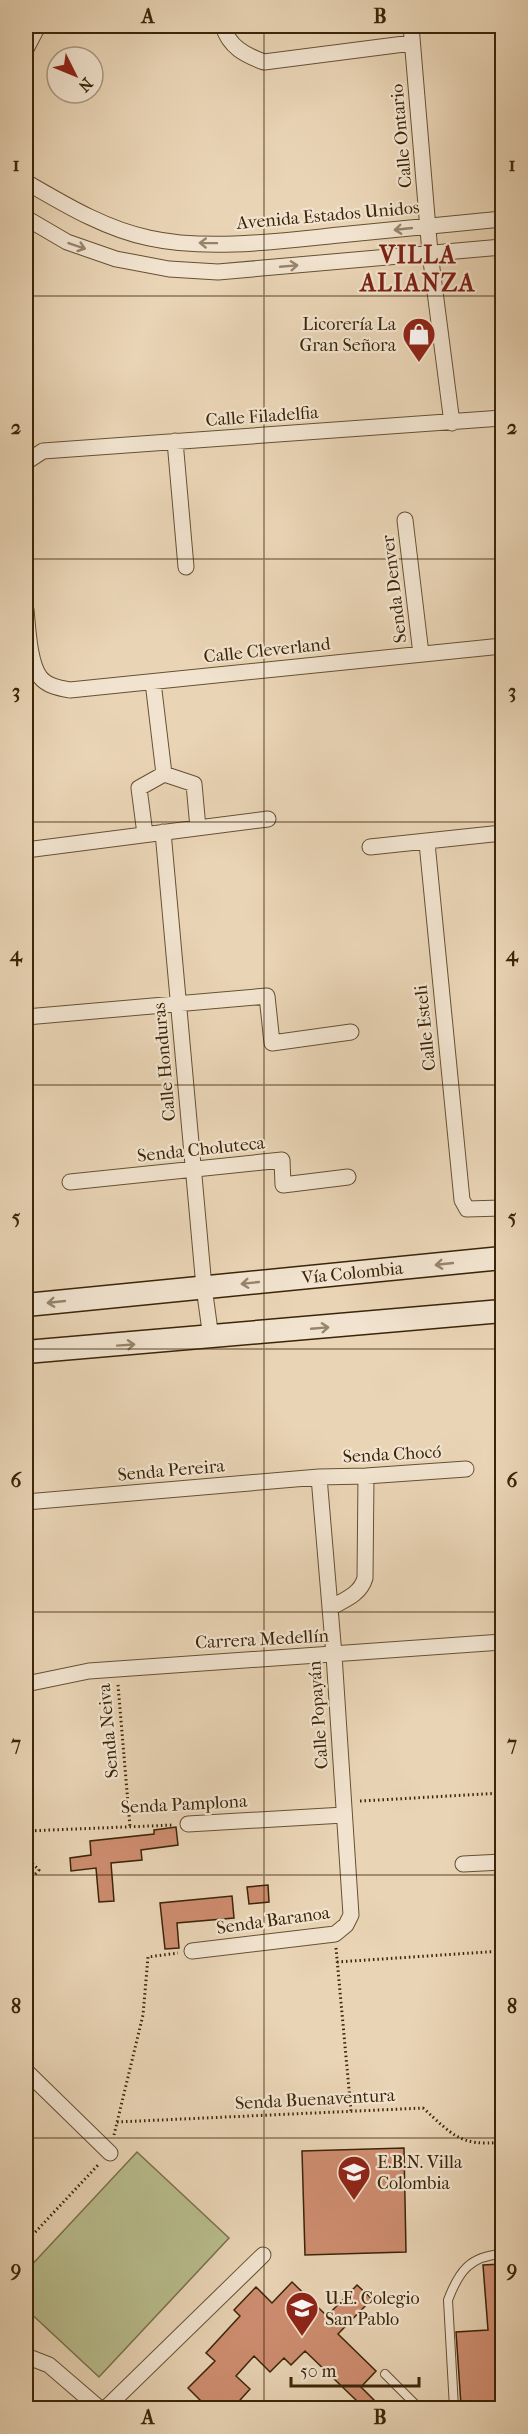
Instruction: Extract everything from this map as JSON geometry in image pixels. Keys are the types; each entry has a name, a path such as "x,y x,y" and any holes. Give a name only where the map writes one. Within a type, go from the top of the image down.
{"main road":[{"name":"Vía Colombia","path":"26,1305 502,1258"},
{"path":"26,1353 502,1311"}],"street":[{"path":"26,49 38,26"},
{"path":"223,26 225,33 243,55 264,62 412,43"},
{"name":"Calle Ontario","path":"411,26 430,253 452,423"},
{"name":"Avenida Estados Unidos","path":"26,182 103,223 149,238 192,243 266,243 502,219"},
{"path":"26,218 67,242 116,259 168,269 218,272 502,247"},
{"name":"Calle Filadelfia","path":"26,461 43,451 502,418"},
{"path":"175,441 186,567"},
{"name":"Senda Denver","path":"405,520 421,654"},
{"name":"Calle Cleverland","path":"26,610 31,654 39,676 52,686 70,690 502,646"},
{"path":"153,682 164,774"},
{"path":"145,834 139,788 164,774 194,784 198,828"},
{"path":"26,850 268,819"},
{"name":"Calle Honduras","path":"163,832 204,1287"},
{"path":"370,847 427,843 502,833"},
{"name":"Calle Esteli","path":"427,843 462,1200 467,1209 502,1208"},
{"path":"26,1017 267,996 272,1043 351,1032"},
{"name":"Senda Choluteca","path":"70,1182 282,1160 283,1185 348,1177"},
{"path":"204,1287 211,1338"},
{"name":"Senda Chocó","path":"320,1477 466,1469"},
{"path":"330,1608 354,1595 362,1586 365,1578 366,1476"},
{"name":"Senda Pereira","path":"26,1502 320,1477"},
{"name":"Calle Popayán","path":"320,1477 351,1915"},
{"name":"Carrera Medellín","path":"26,1684 89,1671 117,1668 502,1642"},
{"name":"Senda Pamplona","path":"188,1824 344,1808"},
{"path":"463,1864 502,1863"},
{"name":"Senda Baranoa","path":"192,1951 335,1934 346,1925 351,1915"},
{"path":"26,2071 110,2153"},
{"path":"106,2409 263,2255"},
{"path":"26,2356 49,2365 99,2409"}],"lane":[{"path":"454,2409 447,2300 452,2288 468,2266 485,2255 502,2254"},
{"path":"385,2374 419,2409"}],"path":[{"name":"Senda Neiva","path":"117,1668 130,1827"},
{"path":"344,1808 502,1793"},
{"name":"Senda Pamplona","path":"26,1831 188,1824"},
{"path":"26,1857 39,1870 26,1884"},
{"path":"335,1934 351,2111"},
{"path":"26,2242 110,2153 143,2015 148,1957 192,1951"},
{"path":"337,1962 502,1951"},
{"name":"Senda Buenaventura","path":"117,2122 423,2108 457,2138 477,2144 502,2142"}],"green space":[{"path":"137,2152 229,2238 99,2377 26,2309 26,2271"}],"building":[{"path":"176,1827 178,1845 141,1850 142,1860 111,1863 114,1901 99,1902 96,1868 71,1871 70,1858 91,1855 90,1841 154,1834 154,1830"},
{"path":"268,1885 269,1902 249,1904 247,1887"},
{"path":"232,1896 234,1918 177,1923 179,1948 165,1949 160,1903"},
{"name":"E.B.N. Villa Colombia","path":"404,2148 406,2252 305,2255 302,2151"},
{"path":"502,2264 502,2401 461,2405 456,2332 488,2330 483,2265"},
{"path":"292,2282 327,2316 357,2285 372,2299 338,2334 376,2371 361,2387 383,2409 350,2409 357,2401 305,2351 291,2365 284,2358 270,2372 254,2356 236,2376 250,2389 232,2409 209,2409 188,2388 215,2361 206,2353 240,2316 234,2310 256,2287 272,2303"}],"place":[{"name":"Licorería La Gran Señora","path":"419,363"},
{"name":"E.B.N. Villa Colombia","path":"354,2201"},
{"name":"U.E. Colegio San Pablo","path":"302,2337"}],"district":[{"name":"VILLA ALIANZA","path":"418,269"}]}
